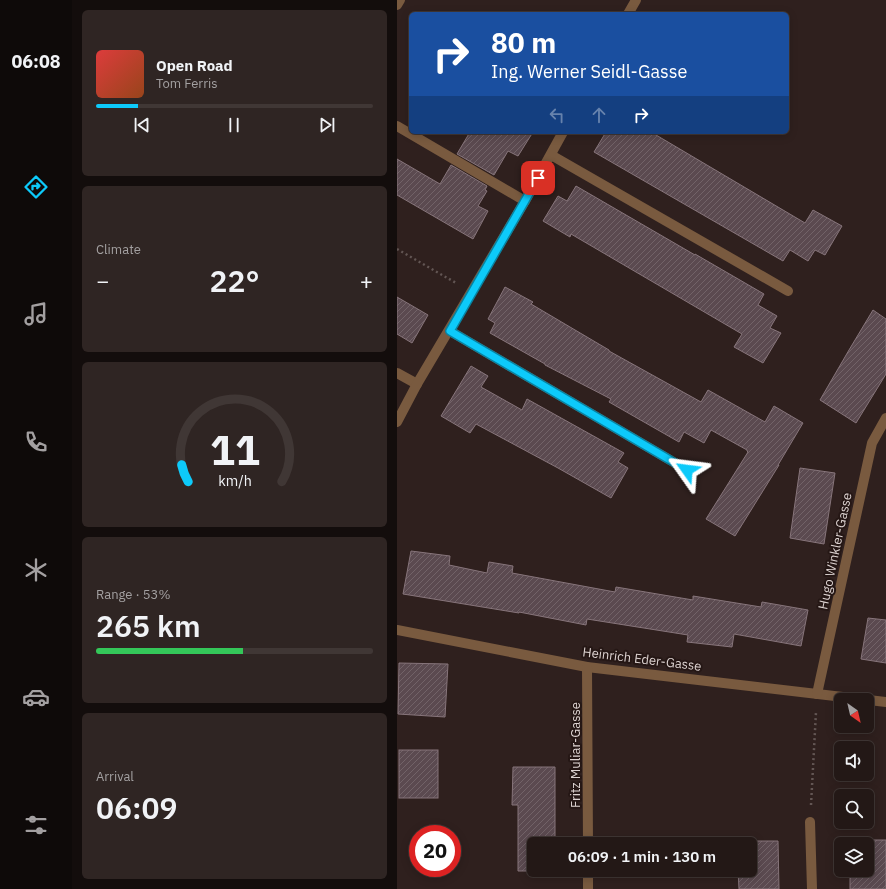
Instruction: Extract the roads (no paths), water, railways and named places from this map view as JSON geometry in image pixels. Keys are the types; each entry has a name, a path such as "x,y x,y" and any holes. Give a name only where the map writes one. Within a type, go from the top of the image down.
{"street":[{"path":"397,5 400,0"},
{"path":"629,12 636,0"},
{"path":"397,126 409,133"},
{"path":"410,134 525,202"},
{"path":"397,422 417,384 450,331 525,202 562,134"},
{"path":"551,155 788,290"},
{"path":"450,331 687,470"},
{"path":"397,373 417,384"},
{"name":"Hugo Winkler-Gasse","path":"817,694 872,443 886,418"},
{"name":"Heinrich Eder-Gasse","path":"397,630 587,666 886,702"},
{"name":"Fritz Muliar-Gasse","path":"587,666 588,837"},
{"path":"810,822 812,889"},
{"path":"588,877 588,889"}]}
